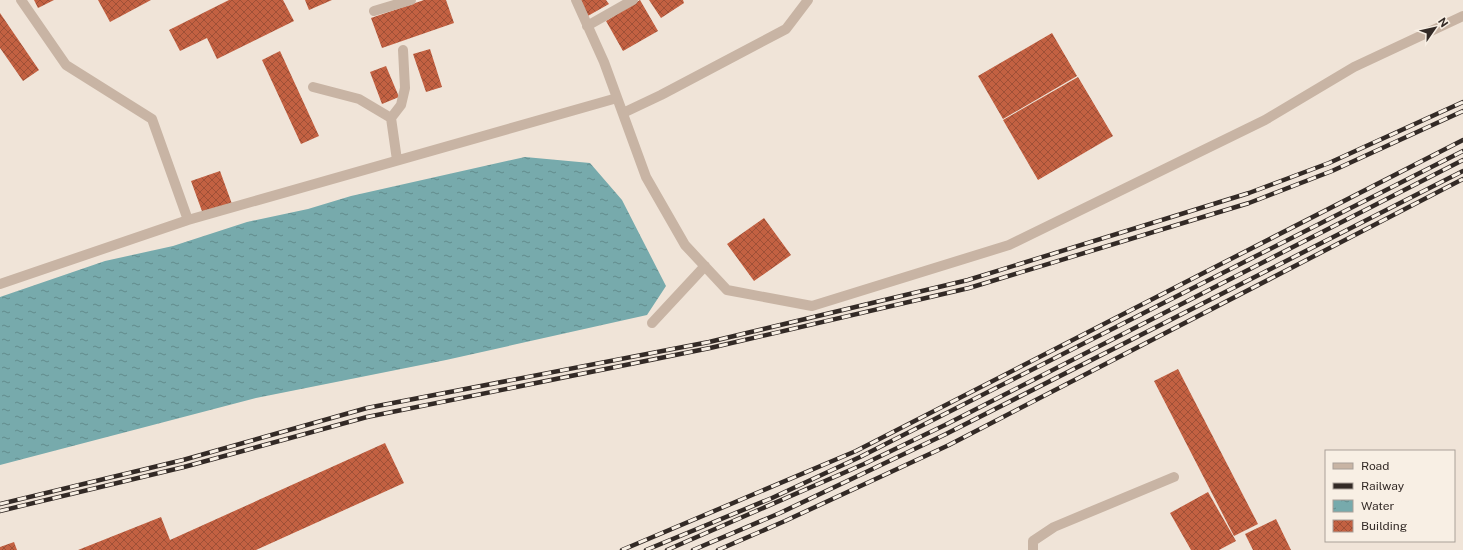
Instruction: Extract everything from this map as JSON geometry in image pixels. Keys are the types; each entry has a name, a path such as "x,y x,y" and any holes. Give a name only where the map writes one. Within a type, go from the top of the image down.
{"street":[{"path":"21,0 66,65 152,119 188,220"},
{"path":"374,11 411,0"},
{"path":"576,0 623,113 646,177 685,245 727,290 812,306 1009,245 1265,120 1354,67 1463,16"},
{"path":"588,26 633,0"},
{"path":"623,113 674,89 786,29 808,0"},
{"path":"397,160 391,118 401,105 406,88 403,50"},
{"path":"312,87 359,99 391,118"},
{"path":"0,284 188,220 617,98"},
{"path":"652,323 705,266"},
{"path":"1033,550 1033,541 1054,527 1174,477"}],"water":[{"path":"525,157 590,163 622,200 666,286 647,315 446,360 256,398 0,465 0,297 105,261 173,246 247,222 308,209 351,196"}],"building":[{"path":"34,0 54,0 38,8"},
{"path":"98,0 151,0 110,22"},
{"path":"229,0 283,0 294,21 217,59 207,38 180,51 169,30"},
{"path":"305,0 332,0 309,10"},
{"path":"424,0 446,0 454,23 382,48 371,18"},
{"path":"577,0 606,0 609,4 586,17"},
{"path":"640,0 658,31 623,51 606,21"},
{"path":"649,0 683,0 684,3 661,18"},
{"path":"0,13 39,70 23,81 0,48"},
{"path":"1052,33 1077,76 1003,119 978,76"},
{"path":"430,49 442,87 426,92 413,54"},
{"path":"280,51 319,136 301,144 262,60"},
{"path":"386,66 399,97 382,104 370,72"},
{"path":"1078,77 1113,136 1038,180 1003,120"},
{"path":"220,171 232,204 203,214 191,181"},
{"path":"764,218 791,255 754,281 727,244"},
{"path":"1178,369 1258,524 1234,536 1154,381"},
{"path":"385,443 404,483 256,550 78,550 161,517 170,540"},
{"path":"1208,492 1236,541 1219,550 1191,550 1170,513"},
{"path":"1276,519 1291,550 1253,550 1245,534"},
{"path":"14,542 17,550 0,550 0,547"}],"railway":[{"path":"0,504 183,460 367,408 709,342 968,280 1249,193 1329,163 1463,102"},
{"path":"0,511 184,467 367,417 710,348 969,288 1249,203 1332,171 1463,111"},
{"path":"622,550 856,451 1463,140"},
{"path":"646,550 772,498 860,457 1463,151"},
{"path":"667,550 864,464 945,425 1463,160"},
{"path":"693,550 780,513 946,434 1463,171"},
{"path":"718,550 785,521 949,445 1463,179"}]}
